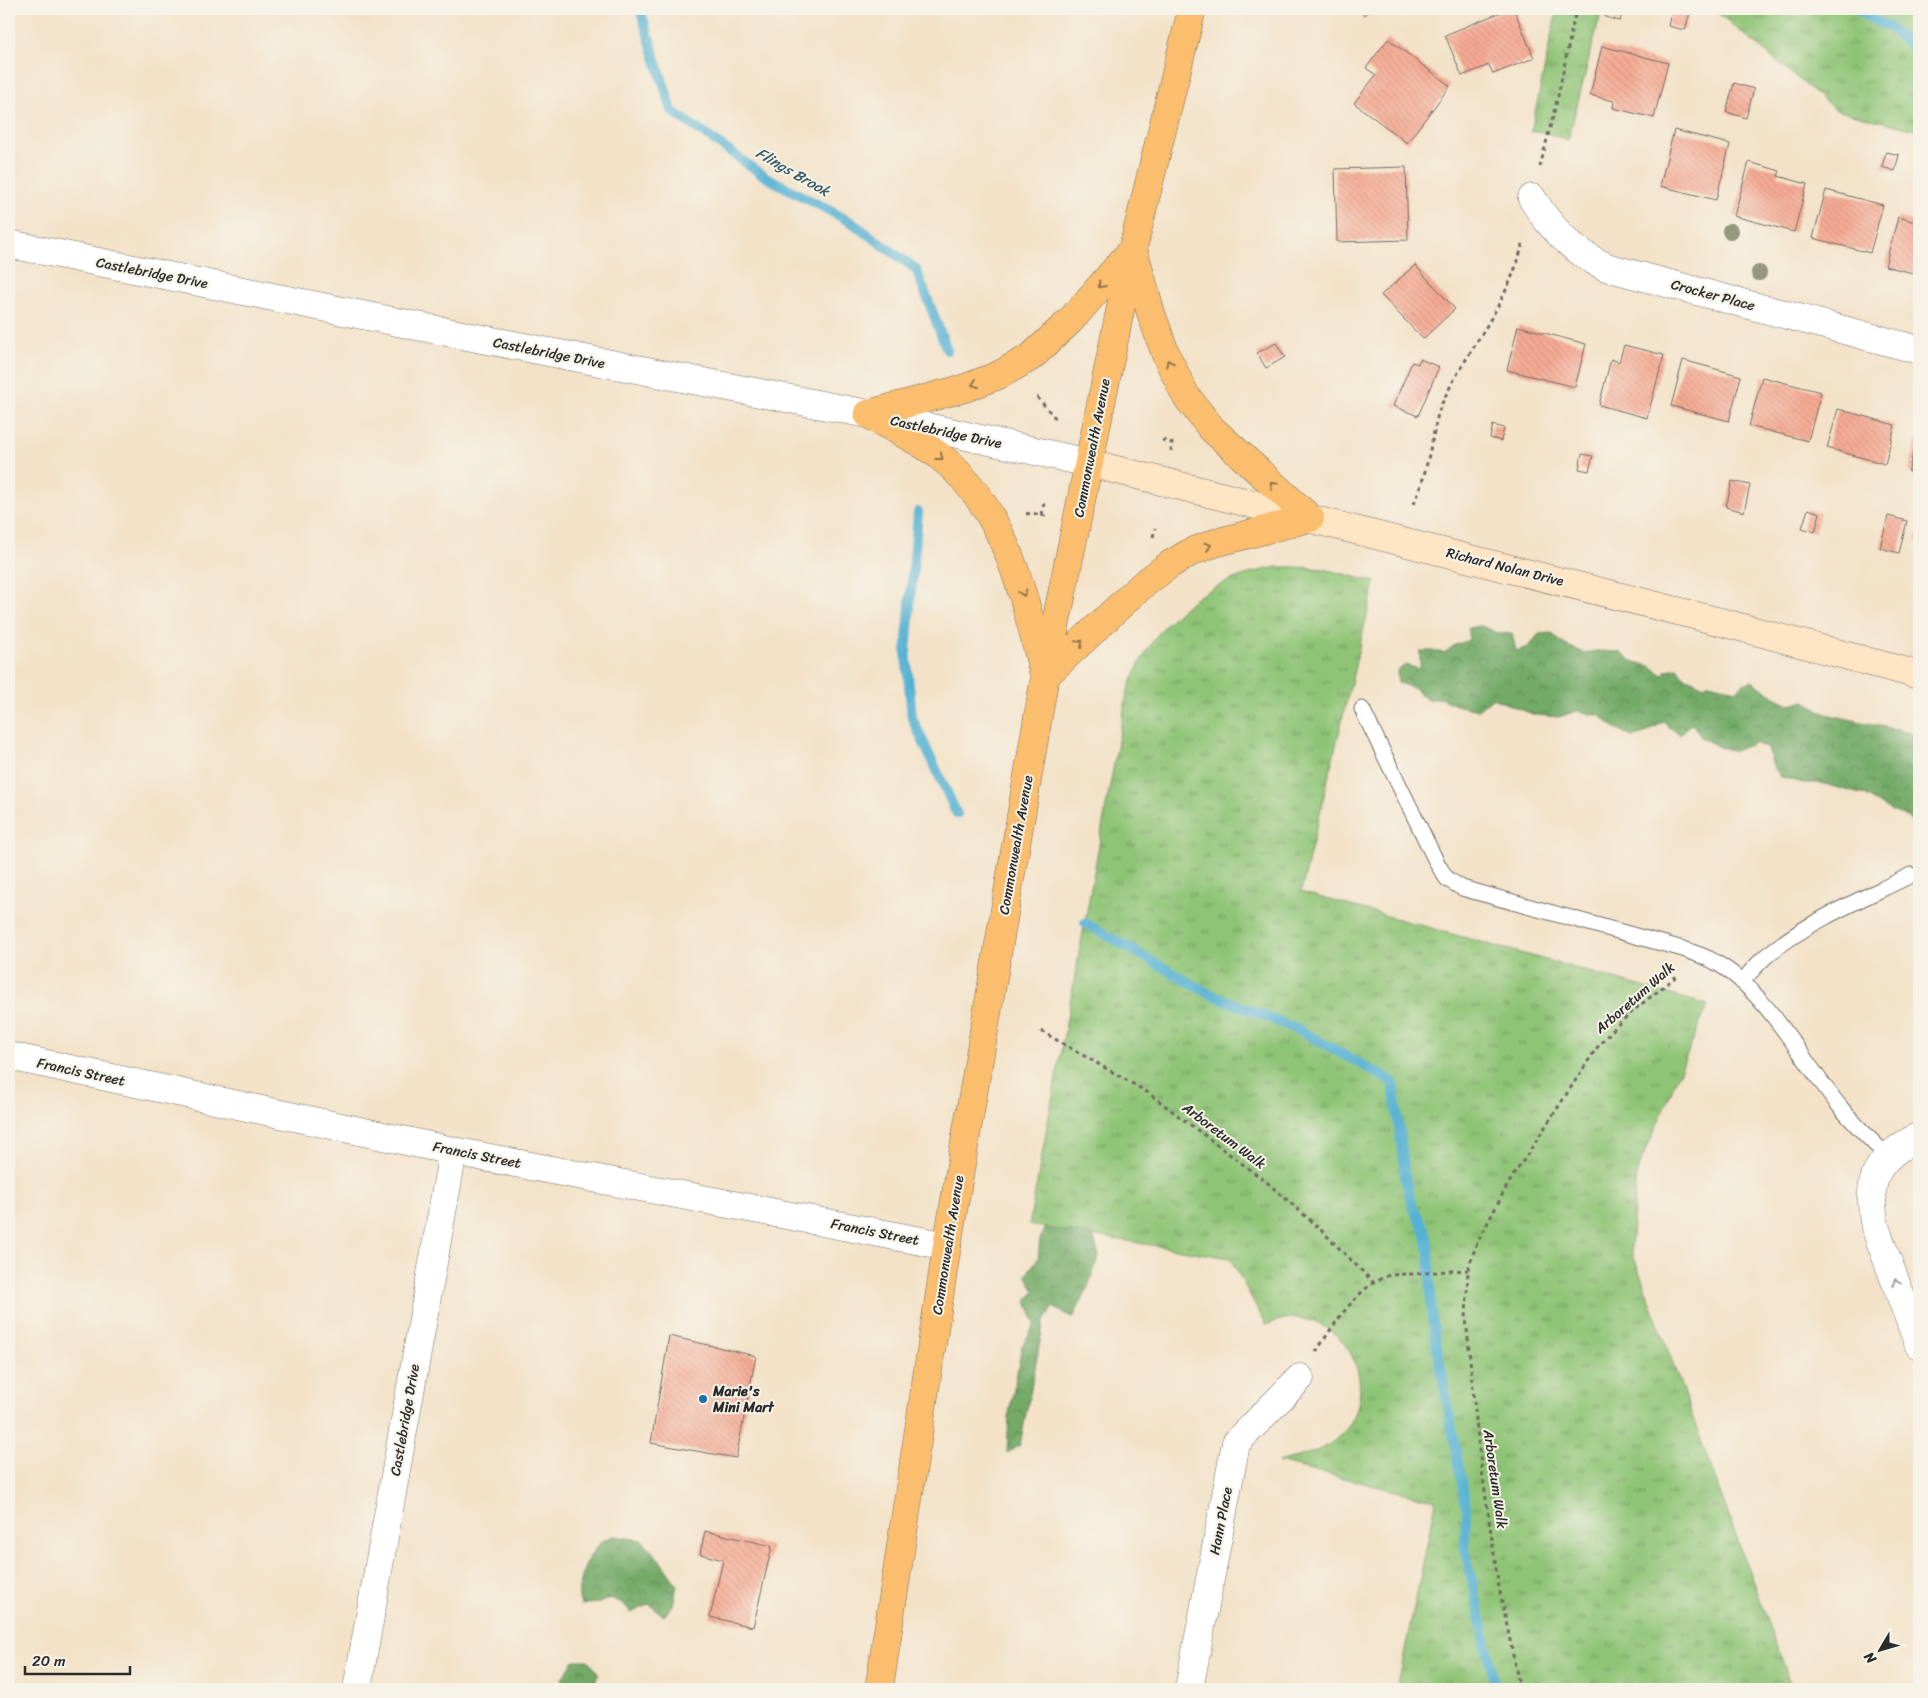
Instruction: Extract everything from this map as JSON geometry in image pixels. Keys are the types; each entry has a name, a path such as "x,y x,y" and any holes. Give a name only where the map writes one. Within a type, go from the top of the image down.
{"main road":[{"name":"Commonwealth Avenue","path":"879,1689 948,1246 1045,676 1133,248 1192,9"},
{"path":"868,414 965,388 999,375 1031,357 1071,320 1133,248"},
{"path":"1133,248 1151,313 1166,355 1186,396 1212,429 1310,518"},
{"path":"868,414 937,454 960,474 983,502 1003,538 1024,595 1045,676 1141,586 1169,565 1191,552 1215,543 1310,518"},
{"name":"Richard Nolan Drive","path":"1089,463 1712,620 1919,675"}],"street":[{"name":"Crocker Place","path":"1532,198 1540,212 1564,239 1592,260 1606,267 1919,350"},
{"name":"Castlebridge Drive","path":"9,246 868,414 1089,463"},
{"name":"Francis Street","path":"9,1056 453,1150 948,1246"},
{"path":"1919,1136 1887,1156 1878,1170 1872,1187 1875,1227 1919,1344"},
{"name":"Castlebridge Drive","path":"357,1689 453,1150"},
{"name":"Hann Place","path":"1189,1689 1236,1444 1300,1378"}],"lane":[{"path":"1362,709 1438,866 1447,879 1454,884 1702,955 1716,962 1742,982 1769,1013 1842,1109 1887,1156"},
{"path":"1742,982 1758,963 1783,943 1824,918 1911,875"}],"path":[{"path":"1414,504 1426,470 1441,403 1464,362 1483,334 1518,264 1532,198 1558,96 1576,9"},
{"path":"1037,397 1057,420"},
{"path":"1162,440 1172,443 1171,454"},
{"path":"1042,515 1044,502"},
{"path":"1022,516 1031,512 1050,517"},
{"name":"Arboretum Walk","path":"1520,1689 1498,1582 1479,1449 1466,1319 1468,1270 1476,1245 1508,1184 1602,1042 1635,1010 1702,955"},
{"name":"Arboretum Walk","path":"1041,1031 1147,1092 1269,1184 1318,1227 1374,1283"},
{"path":"1300,1378 1329,1331 1358,1297 1374,1283 1386,1276 1399,1274 1468,1270"}],"green space":[{"path":"1557,9 1602,9 1568,140 1544,132 1531,132"},
{"path":"1713,9 1919,9 1919,131 1836,110"},
{"path":"1277,567 1324,569 1375,582 1301,892 1708,1005 1637,1172 1631,1249 1792,1689 1397,1689 1436,1501 1278,1462 1305,1455 1325,1447 1347,1427 1357,1409 1360,1389 1357,1369 1349,1350 1336,1335 1318,1323 1296,1318 1266,1325 1230,1258 1029,1225 1127,693 1138,667 1151,644 1183,608 1203,594 1225,583"},
{"path":"1481,626 1500,634 1512,633 1516,651 1528,647 1539,634 1551,633 1565,645 1584,653 1597,651 1619,652 1632,661 1650,666 1663,675 1667,670 1677,668 1683,676 1704,686 1709,683 1737,690 1743,684 1752,681 1775,697 1791,705 1805,701 1826,714 1907,732 1919,738 1919,826 1907,817 1864,795 1821,783 1803,783 1781,777 1773,766 1768,749 1755,743 1735,751 1719,747 1701,737 1692,723 1680,735 1663,722 1648,732 1632,737 1611,725 1601,716 1577,711 1559,717 1535,715 1492,698 1478,710 1456,705 1440,698 1427,700 1414,688 1398,683 1397,671 1405,665 1420,669 1420,651 1444,653 1455,645 1469,640 1468,628"},
{"path":"1046,1227 1092,1233 1099,1255 1087,1290 1073,1318 1053,1307 1044,1321 1020,1445 1007,1453 1009,1414 1022,1346 1035,1325 1027,1300 1035,1291 1026,1275 1038,1258 1040,1239"},
{"path":"614,1536 642,1540 659,1559 677,1585 673,1605 664,1616 649,1604 631,1613 624,1604 611,1598 599,1603 581,1605 579,1598 580,1580 587,1562 597,1546 604,1540"},
{"path":"574,1660 588,1660 599,1674 591,1689 568,1689 561,1680"}],"building":[{"path":"1359,9 1371,9 1364,15"},
{"path":"1509,9 1514,9 1534,58 1493,74 1489,65 1462,76 1445,35"},
{"path":"1607,9 1623,9 1620,21 1605,17"},
{"path":"1672,9 1691,9 1685,30 1668,26"},
{"path":"1388,39 1450,86 1407,143 1354,103 1376,75 1366,68"},
{"path":"1602,46 1668,63 1654,118 1613,108 1614,101 1590,95"},
{"path":"1734,83 1754,89 1746,118 1726,112"},
{"path":"1674,130 1730,144 1716,200 1660,186"},
{"path":"1886,152 1899,155 1895,171 1882,167"},
{"path":"1749,162 1780,171 1778,176 1807,184 1794,232 1734,216"},
{"path":"1406,167 1408,240 1337,242 1335,169"},
{"path":"1826,190 1883,205 1870,253 1813,238"},
{"path":"1898,217 1919,223 1919,273 1917,274 1885,266"},
{"path":"1415,265 1455,309 1423,339 1381,295"},
{"path":"1518,326 1586,344 1575,387 1507,370"},
{"path":"1276,343 1285,357 1266,368 1257,353"},
{"path":"1624,345 1664,355 1647,418 1599,405 1611,359 1619,362"},
{"path":"1420,359 1439,367 1418,416 1393,406 1412,362 1418,364"},
{"path":"1683,360 1741,376 1729,421 1671,406"},
{"path":"1762,377 1821,392 1808,441 1749,426"},
{"path":"1838,409 1895,425 1885,464 1827,448"},
{"path":"1493,425 1504,428 1501,441 1490,438"},
{"path":"1919,431 1919,475 1908,472"},
{"path":"1582,454 1593,456 1589,471 1579,469"},
{"path":"1732,481 1750,485 1744,512 1726,507"},
{"path":"1808,509 1820,513 1815,532 1802,528"},
{"path":"1888,516 1907,521 1899,553 1880,548"},
{"path":"1919,529 1919,543 1915,541"},
{"name":"Marie's Mini Mart","path":"669,1336 756,1356 736,1458 651,1443"},
{"path":"705,1531 772,1546 753,1627 710,1617 723,1560 700,1554"}],"waterway":[{"name":"Flings Brook","path":"640,9 672,111 766,177 851,222 916,269 947,350"},
{"path":"1856,9 1889,27 1919,53"},
{"path":"918,512 906,652 912,718 957,814"},
{"path":"1085,923 1208,993 1301,1031 1393,1082 1406,1182 1413,1208 1425,1230 1429,1252 1432,1319 1466,1507 1465,1549 1496,1689"}],"place":[{"name":"Marie's Mini Mart","path":"703,1399"}]}
